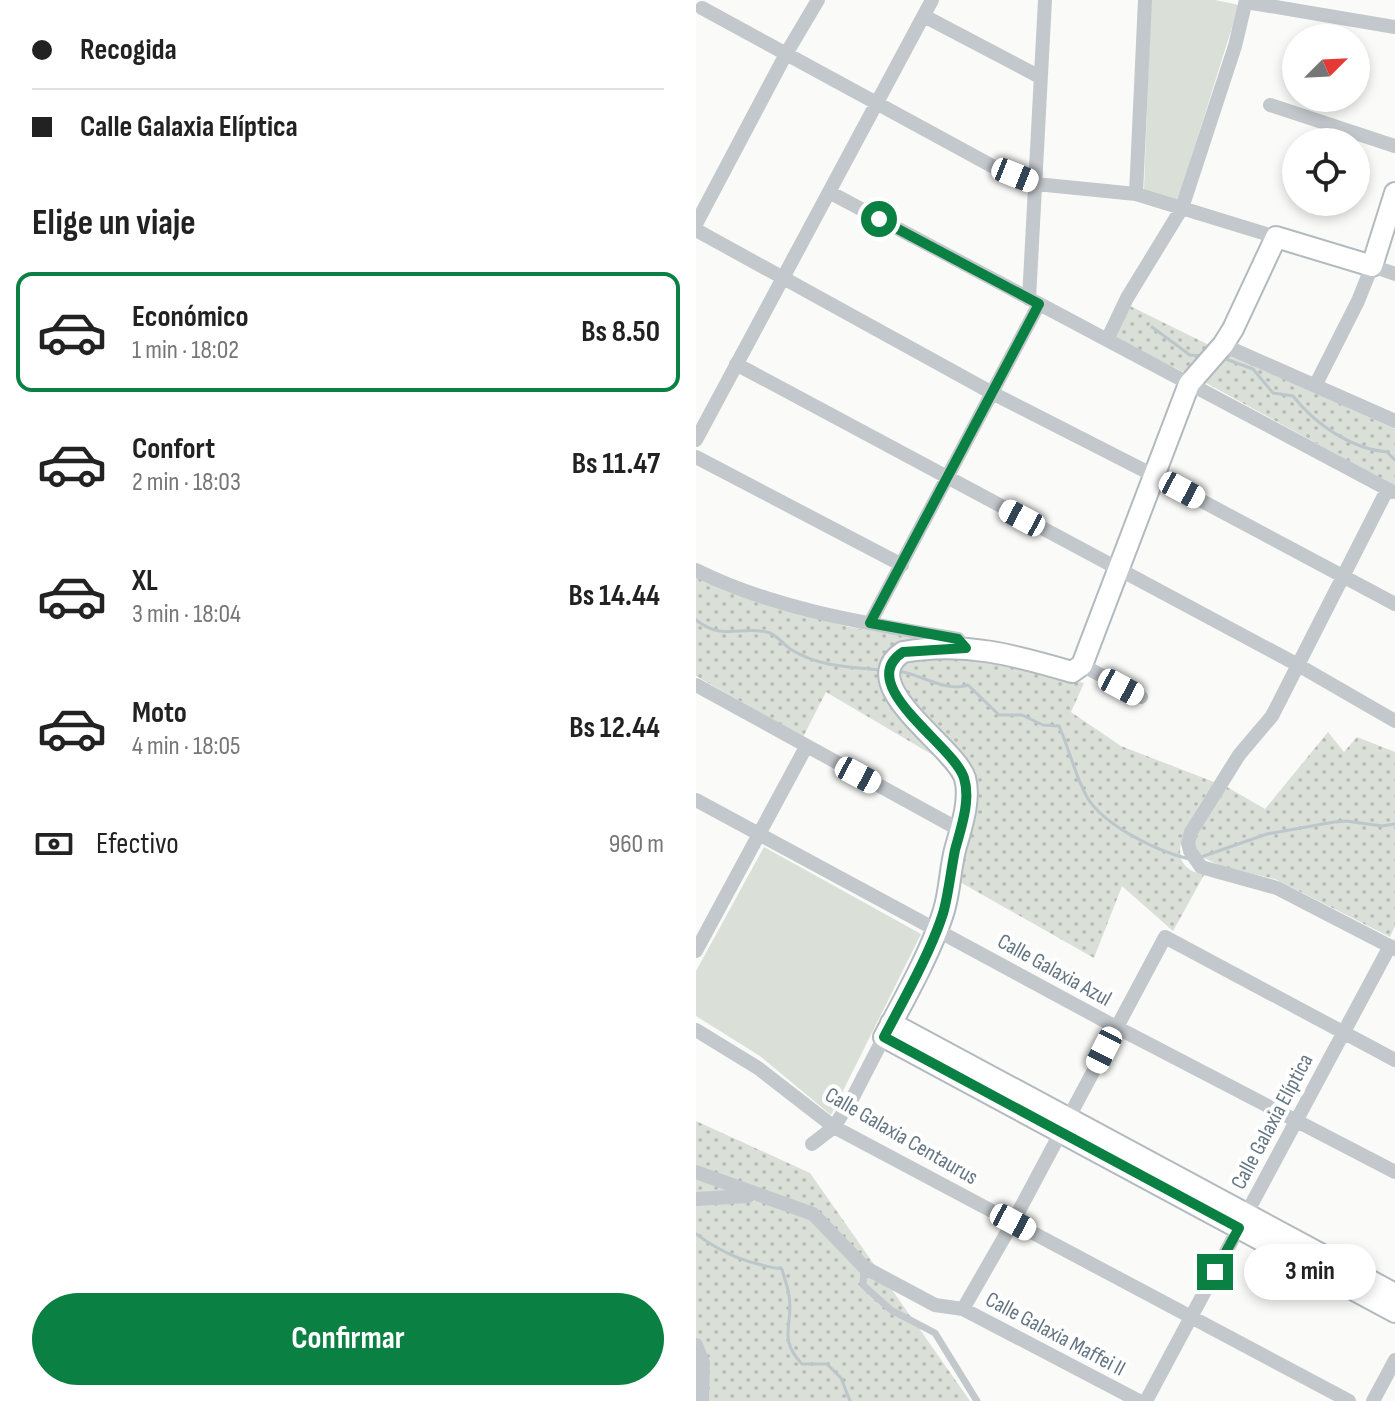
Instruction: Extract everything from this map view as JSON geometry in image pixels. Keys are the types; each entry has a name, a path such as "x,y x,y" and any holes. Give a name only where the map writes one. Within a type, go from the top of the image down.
{"street":[{"path":"818,0 786,54 696,227 994,394 1395,604"},
{"path":"696,440 932,0"},
{"path":"870,623 994,394 1034,301 1045,0"},
{"path":"1136,194 1145,0"},
{"path":"1344,0 1347,18"},
{"path":"1107,340 1127,298 1182,208 1235,46 1246,1 1395,27"},
{"path":"699,9 994,167 1036,184 1136,194 1395,274"},
{"path":"924,16 1040,77"},
{"path":"1270,105 1395,146"},
{"path":"829,192 1391,491 1343,576 1272,716 1239,755 1191,832 1188,843 1201,867 1277,888 1392,948"},
{"path":"1316,384 1358,301 1395,193"},
{"path":"812,1144 834,1127 853,1097 937,929 944,909 967,788 957,761 904,706 891,687 888,676 890,665 903,652 966,648 1002,652 1072,672 1082,665 1189,384 1223,345 1276,237"},
{"path":"1223,345 1394,418"},
{"path":"736,364 1298,665 1395,721"},
{"path":"696,457 902,565"},
{"path":"696,570 728,586 815,611 958,639 966,648"},
{"path":"1082,665 1141,697"},
{"path":"696,685 960,830"},
{"path":"696,951 806,747"},
{"name":"Calle Galaxia Azul","path":"696,800 1116,1027 1395,1172"},
{"path":"696,914 711,922"},
{"path":"963,1309 1013,1222 1165,937 1395,1060"},
{"name":"Calle Galaxia Elíptica","path":"1146,1401 1343,1032 1392,948"},
{"name":"Calle Galaxia Centaurus","path":"696,1030 758,1068 834,1127 1349,1401"},
{"path":"888,1030 1242,1221 1395,1312"},
{"name":"Calle Galaxia Maffei II","path":"696,1172 813,1214 864,1267 935,1305 963,1309 1139,1401"},
{"path":"696,1199 756,1196"},
{"path":"1242,1221 1395,1294"},
{"path":"696,1345 703,1363 702,1401"},
{"path":"1373,1401 1395,1360"}],"lane":[{"path":"864,1267 863,1285 891,1310 935,1333 977,1401"}],"shaded area":[{"path":"1151,0 1215,0 1239,5 1178,200 1144,190"},
{"path":"1128,305 1211,346 1186,373 1113,338"},
{"path":"1225,352 1395,429 1395,486 1206,383"},
{"path":"696,576 726,591 849,627 948,643 884,660 948,764 826,692 803,737 696,676"},
{"path":"982,653 1084,683 1071,712 1121,746 1214,782 1191,820 1180,848 1182,859 1189,869 1204,875 1173,931 1122,886 1094,958 960,882 975,786 904,697 900,666 907,659"},
{"path":"1328,732 1344,752 1357,737 1395,752 1395,926 1390,937 1275,879 1225,868 1200,856 1193,842 1227,787 1265,809"},
{"path":"764,847 921,934 831,1115 760,1056 696,1016 696,971"},
{"path":"696,1121 810,1173 970,1401 696,1401"}],"waterway":[{"path":"1152,327 1190,355 1203,356"},
{"path":"1223,358 1253,369 1273,393 1293,396 1312,416 1335,433 1360,446 1387,452 1395,460"},
{"path":"696,620 714,630 771,633 802,656 824,663 882,670"},
{"path":"898,671 951,687 968,685 999,715 1022,715 1043,725 1059,726 1083,789 1095,808 1132,836 1189,859"},
{"path":"1201,857 1267,834 1334,822 1382,826 1395,824"},
{"path":"696,1234 736,1257 782,1269 790,1306 788,1339 794,1355 802,1364 827,1364 841,1378 850,1401"}],"route":[{"path":"879,219 1039,304 870,623 958,639 966,648 903,652 890,665 888,676 894,694 957,761 967,788 944,909 884,1037 1239,1228 1215,1272"}]}
